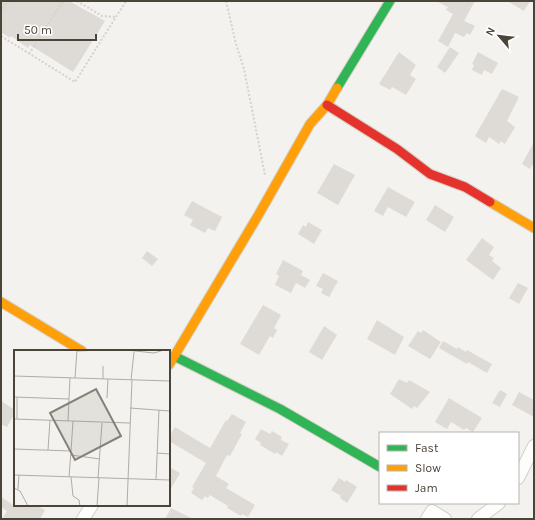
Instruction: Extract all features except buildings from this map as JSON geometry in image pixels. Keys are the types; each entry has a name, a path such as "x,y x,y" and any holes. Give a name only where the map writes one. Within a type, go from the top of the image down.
{"street":[{"path":"170,363 310,124 327,105 390,1"},
{"path":"327,105 397,149 430,174 445,181 465,187 534,228"},
{"path":"1,302 80,350"},
{"path":"174,356 280,409 379,467"},
{"path":"519,476 534,446"},
{"path":"478,519 498,504"},
{"path":"83,519 91,506"},
{"path":"429,511 445,519"}],"path":[{"path":"1,12 8,1"},
{"path":"29,54 63,1"},
{"path":"76,1 102,16 116,17"},
{"path":"1,36 75,82 126,1"},
{"path":"226,1 236,44 244,69 269,196"}],"traffic: fast":[{"path":"337,88 390,1"},
{"path":"174,356 280,409 379,466"}],"traffic: slow":[{"path":"170,363 259,214 310,124 327,105 337,88"},
{"path":"490,202 534,228"},
{"path":"1,302 80,350"}],"traffic: jam":[{"path":"327,105 397,149 430,174 465,187 490,202"}]}
